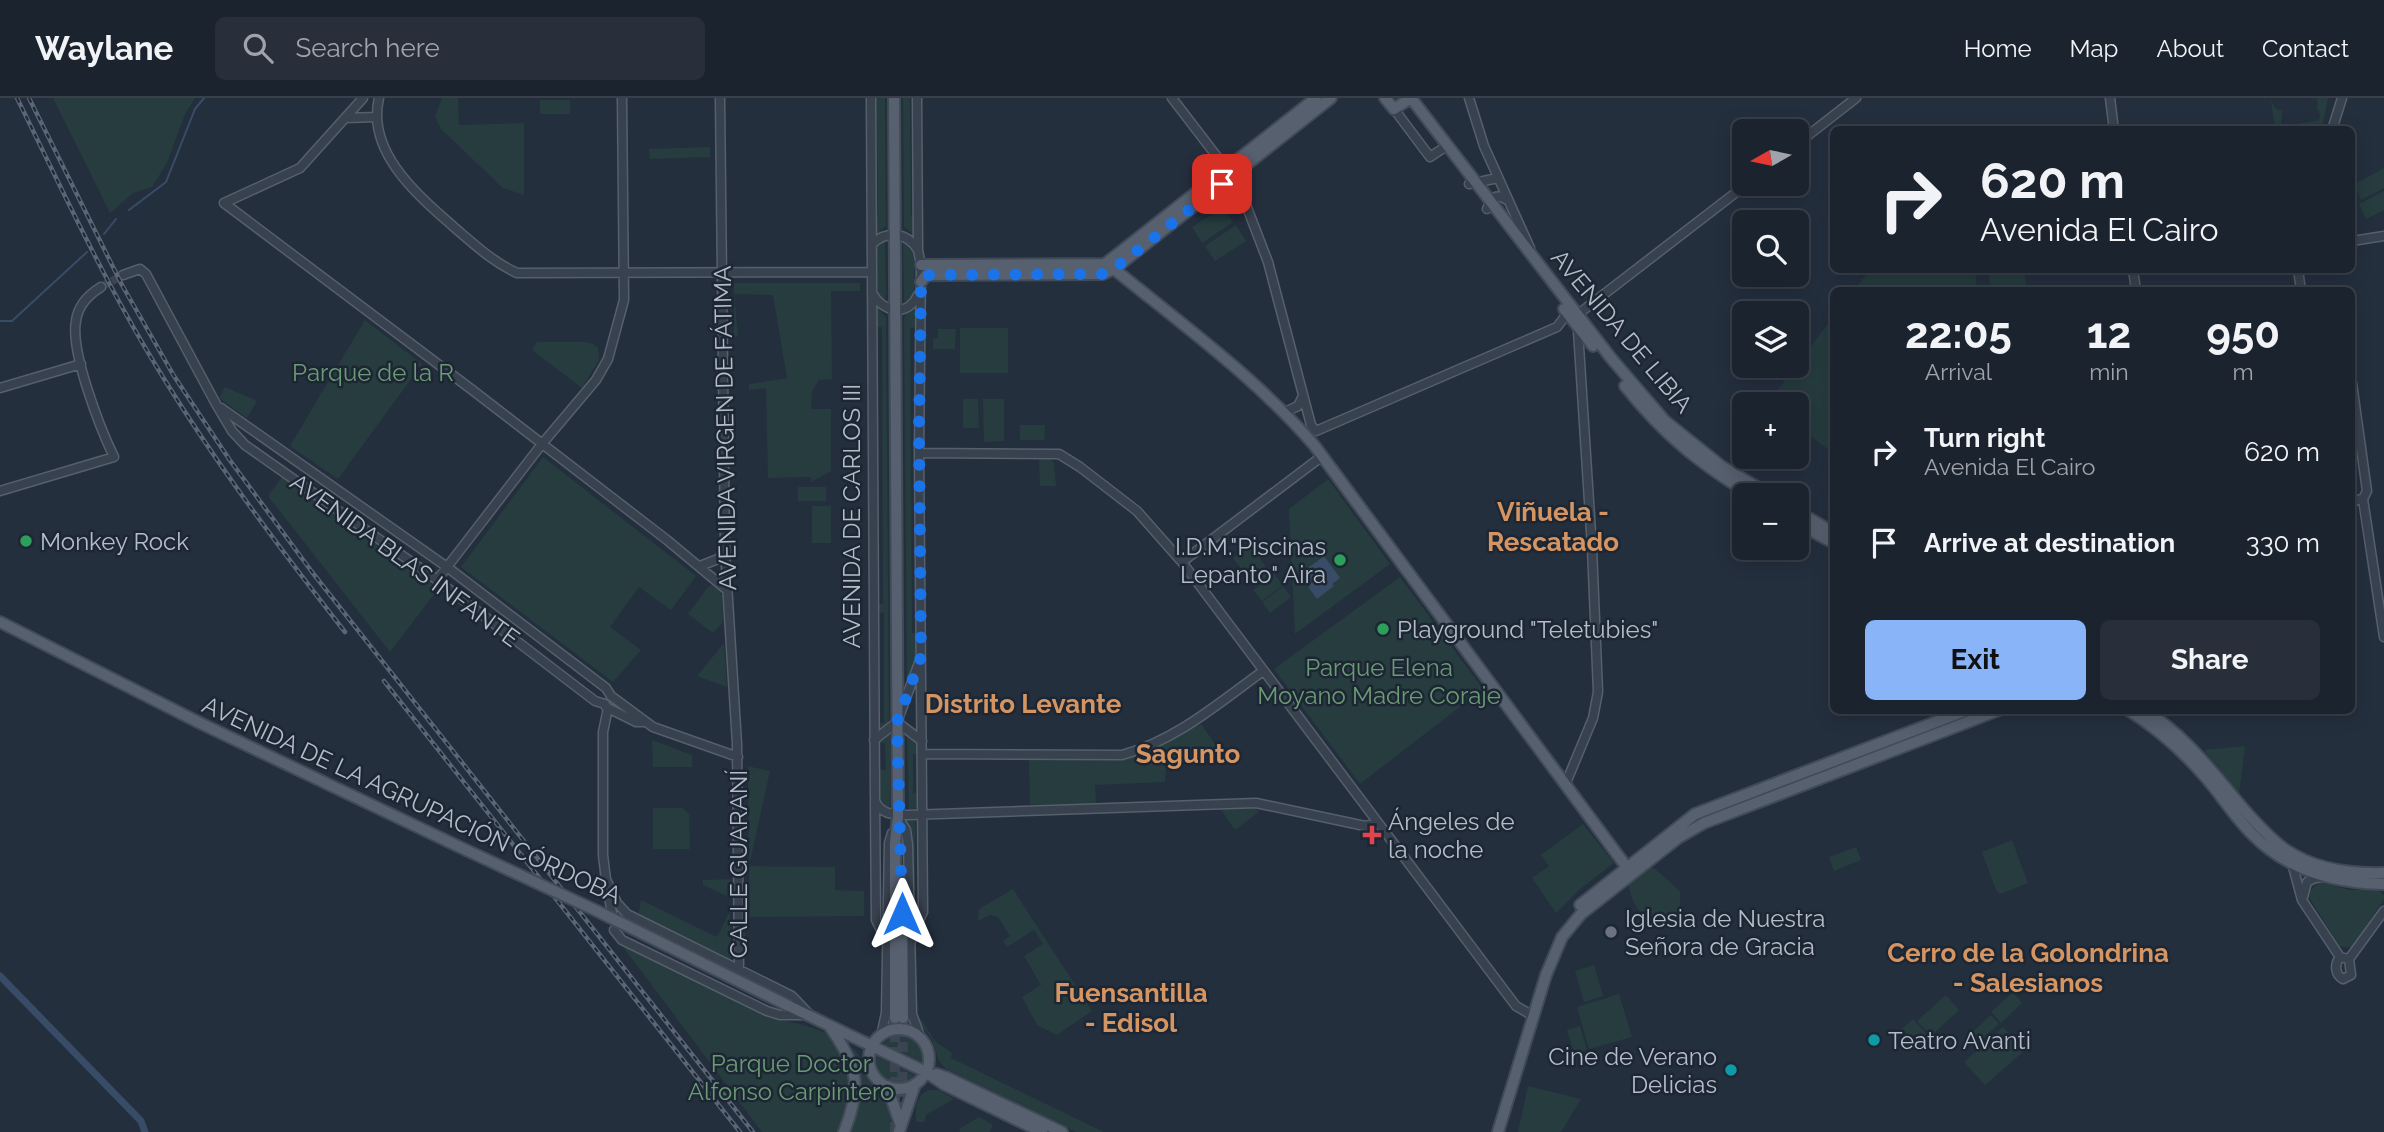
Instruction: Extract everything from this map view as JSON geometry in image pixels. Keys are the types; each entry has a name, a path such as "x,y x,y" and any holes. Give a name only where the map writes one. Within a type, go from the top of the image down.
{"main road":[{"name":"AVENIDA DE CARLOS III","path":"894,98 898,816 902,836 899,1018"},
{"path":"920,287 926,275 1103,274 1316,98"},
{"path":"1229,172 1331,98"},
{"path":"1385,98 1394,109 1408,99"},
{"name":"AVENIDA DE LIBIA","path":"1408,99 1442,149 1472,184"},
{"name":"AVENIDA DE LIBIA","path":"1408,99 1572,312 1665,421 1721,466 1750,483"},
{"name":"AVENIDA DE LIBIA","path":"1487,203 1536,261 1572,312 1578,328 1658,426 1716,474 1732,484"},
{"path":"921,265 1110,266 1212,347 1285,412 1314,445 1629,870"},
{"path":"1809,518 1830,531"},
{"path":"1809,529 1830,541"},
{"name":"AVENIDA DE LA AGRUPACIÓN CÓRDOBA","path":"0,622 190,718 595,910 926,1072 945,1085 1042,1132"},
{"path":"1491,1132 1530,1015 1562,937 1581,914 1621,881 1629,870 1695,814 1957,714"},
{"path":"1498,1132 1545,959 1557,933 1583,902 1604,884 1704,823 1989,714"},
{"path":"2134,714 2185,754 2253,835 2270,849 2293,864 2323,877 2354,883 2384,884"},
{"path":"2157,715 2194,752 2267,835 2286,851 2306,861 2336,870 2384,873"},
{"path":"828,1025 845,1049 855,1077 855,1098 845,1132"},
{"path":"897,1029 906,1030 921,1039 928,1055 926,1072 915,1084 900,1128 887,1086 873,1073 870,1064 872,1046 881,1036 897,1029"},
{"name":"AVENIDA DE LA AGRUPACIÓN CÓRDOBA","path":"926,1072 948,1078 1062,1132"},
{"path":"887,1086 901,1089 915,1084"}],"street":[{"path":"363,98 300,168 224,203 542,444 700,566 727,590"},
{"path":"379,98 376,117 380,137 407,183 493,260 507,268 524,274 871,272"},
{"path":"438,580 542,444 596,380 608,359 621,314 624,273 622,98"},
{"name":"AVENIDA VIRGEN DE FÁTIMA","path":"720,98 725,551 738,757"},
{"name":"AVENIDA DE CARLOS III","path":"871,98 876,920 887,943"},
{"name":"AVENIDA DE CARLOS III","path":"910,945 923,912 919,453 921,265 918,250 917,98"},
{"path":"1172,98 1238,184 1268,262 1311,425 1316,431 1314,445"},
{"path":"1469,98 1496,179 1510,202 1536,261"},
{"path":"1810,134 1856,98"},
{"path":"2110,98 2114,126"},
{"path":"2333,126 2342,98"},
{"path":"1394,109 1430,157 1442,149"},
{"path":"345,118 376,117"},
{"path":"1472,184 1496,179"},
{"path":"1487,203 1496,179"},
{"path":"1316,431 1557,327 1572,312 1732,194"},
{"path":"1487,203 1495,196 1510,202"},
{"path":"872,244 885,234 895,234 909,239 918,250"},
{"path":"2355,241 2384,236"},
{"name":"AVENIDA BLAS INFANTE","path":"123,275 140,269 147,276 232,431 249,448 438,580 595,701 636,722 645,722"},
{"path":"0,491 114,457 103,434 81,364 75,328 78,311 88,296 101,287"},
{"path":"871,291 877,302 895,310 911,306 920,287"},
{"path":"1557,327 1578,328 1598,692 1593,718 1566,783"},
{"path":"0,388 81,364"},
{"path":"1285,412 1303,401 1304,393"},
{"name":"AVENIDA BLAS INFANTE","path":"216,404 447,567 606,688 614,698 645,722 738,757"},
{"path":"2355,405 2367,491 2363,499 2384,637"},
{"path":"919,453 1059,454 1137,511 1182,562 1516,1006 1530,1015"},
{"path":"1182,562 1321,457"},
{"path":"2355,500 2363,499"},
{"path":"700,566 718,559 725,551"},
{"name":"AVENIDA DE CARLOS III","path":"897,722 921,657"},
{"path":"922,754 1122,755 1177,731 1264,671"},
{"path":"605,877 603,732 609,707 617,706 614,698"},
{"path":"874,740 897,722 922,741"},
{"name":"CALLE GUARANÍ","path":"738,757 739,971"},
{"path":"875,800 878,808 898,816 1256,803 1365,826 1378,823"},
{"name":"AVENIDA DE CARLOS III","path":"881,1036 886,1013 889,843 898,816"},
{"name":"AVENIDA DE CARLOS III","path":"898,816 906,830 908,845 912,1014 921,1039"},
{"path":"2286,851 2293,864 2302,900 2345,958 2384,911"},
{"name":"AVENIDA DE LA AGRUPACIÓN CÓRDOBA","path":"605,877 612,914"},
{"name":"AVENIDA DE LA AGRUPACIÓN CÓRDOBA","path":"605,877 617,904 626,914 792,996 810,1016"},
{"path":"2302,900 2307,882 2323,877"},
{"name":"AVENIDA DE LA AGRUPACIÓN CÓRDOBA","path":"614,930 622,940 767,1011 780,1015 810,1016"}],"green space":[{"path":"53,98 195,98 185,114 167,163 152,187 133,193 110,213"},
{"path":"442,98 458,98 459,125 524,123 524,195 503,188 441,129 435,117"},
{"path":"873,98 885,98 886,226 875,235 874,216 878,216 877,119 873,118"},
{"path":"903,98 910,98 911,215 915,216 914,235 904,227"},
{"path":"2317,98 2328,98 2323,126 2284,126 2319,120"},
{"path":"540,100 570,100 570,114 540,114"},
{"path":"2271,101 2276,109 2282,111 2281,122 2284,126 2275,126"},
{"path":"710,147 710,157 650,159 649,149"},
{"path":"2384,168 2384,188 2361,200 2355,184"},
{"path":"2384,191 2384,210 2366,219 2359,204"},
{"path":"1223,207 1233,222 1202,243 1192,227"},
{"path":"1236,225 1246,241 1215,261 1205,246"},
{"path":"885,239 884,300 878,293 877,245"},
{"path":"903,243 914,252 914,294 906,303 904,301"},
{"path":"1868,273 1975,273 1977,287 1856,287"},
{"path":"1988,273 2024,273 2027,287 1991,287"},
{"path":"734,283 860,283 860,291 831,291 832,379 819,380 812,392 811,409 831,409 831,471 811,482 811,477 768,478 766,388 749,390 749,384 787,378 773,295 734,294"},
{"path":"734,294 738,336 734,337"},
{"path":"916,305 916,327 910,328 912,633 918,633 914,665 907,688 904,319 906,312"},
{"path":"876,307 886,317 889,719 878,731 877,723 884,723 884,613 876,612 876,604 883,604 882,327 874,327"},
{"name":"Parque de la R","path":"365,320 422,364 338,479 290,446"},
{"path":"1830,321 1830,451 1809,435 1809,392 1776,392 1787,378 1809,378 1809,349"},
{"path":"960,328 1008,328 1008,373 960,373"},
{"path":"938,329 956,329 955,349 933,349 933,339 938,338"},
{"path":"537,342 593,344 598,348 599,360 582,388 532,350"},
{"path":"225,387 257,401 247,418 219,398"},
{"path":"963,399 978,399 979,428 963,428"},
{"path":"983,399 1004,399 1004,441 984,442"},
{"path":"1020,425 1045,425 1044,440 1020,440"},
{"path":"543,457 696,576 671,610 639,587 610,627 641,650 613,682 461,567"},
{"path":"1039,458 1049,458 1054,463 1056,486 1040,486"},
{"path":"282,477 438,589 390,652 268,496"},
{"name":"I.D.M.\"Piscinas Lepanto\" Aira","path":"1328,479 1390,564 1295,634 1289,509"},
{"path":"798,487 826,487 826,501 798,501"},
{"path":"812,506 831,506 831,543 812,543"},
{"path":"1250,545 1271,574 1255,587 1233,558"},
{"path":"1274,574 1283,585 1262,601 1253,590"},
{"name":"Parque Elena Moyano Madre Coraje","path":"1400,577 1483,689 1360,784 1274,669"},
{"path":"712,585 716,586 722,595 723,622 713,633 688,614"},
{"path":"1283,586 1291,597 1270,613 1262,602"},
{"path":"724,643 727,687 697,676"},
{"path":"1201,724 1223,751 1166,766 1165,782 1095,785 1096,804 1030,805 1029,760 1121,759 1155,748"},
{"path":"890,733 890,811 878,800 878,770 886,770 885,743 879,743 882,737"},
{"path":"907,734 919,743 919,753 913,754 913,793 919,793 919,806 909,812"},
{"path":"652,740 692,755 692,767 653,767"},
{"path":"2245,746 2239,794 2204,750"},
{"path":"748,766 770,771 749,866"},
{"path":"653,808 683,808 689,814 690,849 653,849"},
{"path":"1220,808 1255,808 1259,812 1235,830"},
{"path":"915,817 915,911 920,911 912,927 911,838 908,819"},
{"path":"1583,824 1614,863 1580,889 1556,913 1532,878 1549,866 1541,855"},
{"path":"2012,840 2028,883 2000,894 1996,890 1982,852"},
{"path":"1856,847 1861,860 1834,871 1829,857"},
{"path":"749,866 835,867 835,890 864,891 864,916 749,917"},
{"path":"1646,867 1655,869 1680,891 1680,909 1667,922 1652,921 1639,911 1631,897 1629,881"},
{"path":"730,879 731,898 703,885 703,880"},
{"path":"2319,882 2349,890 2378,890 2384,895 2352,948 2339,946 2309,897 2310,891"},
{"path":"1013,889 1092,1011 1057,1035 1037,1025 1022,997 1041,985 1024,956 1043,944 1034,930 1007,947 1003,941 1010,936 998,917 990,915 978,921 979,909"},
{"path":"641,900 717,937 730,911 731,961 638,917"},
{"name":"Parque Doctor Alfonso Carpintero","path":"621,944 641,951 779,1020 810,1027 844,1042 858,1054 869,1080 887,1105 891,1116 890,1132 762,1132"},
{"path":"1594,965 1603,996 1584,1002 1575,971"},
{"path":"2013,992 2022,1003 2001,1023 1991,1012"},
{"path":"1619,994 1632,1037 1589,1049 1577,1007"},
{"path":"1946,995 1959,1010 1931,1036 1917,1021"},
{"path":"1991,1015 1999,1024 1978,1042 1970,1034"},
{"path":"921,1019 935,1041 952,1053 951,1058 1104,1132 1076,1132 946,1069 939,1061 932,1039 918,1021"},
{"path":"1913,1019 1931,1039 1921,1049 1902,1029"},
{"path":"1580,1026 1587,1050 1574,1053 1567,1030"},
{"path":"2003,1027 2024,1051 1985,1085 1964,1062"},
{"path":"899,1034 917,1042 922,1051 922,1062 883,1043"},
{"path":"876,1056 916,1076 901,1083 887,1080 878,1073"},
{"path":"1528,1086 1581,1099 1561,1132 1518,1132"},
{"path":"930,1090 938,1090 954,1099 927,1114 924,1122 916,1122 919,1099"},
{"path":"979,1117 993,1125 990,1132 960,1132 959,1129"}],"water":[{"path":"1324,556 1340,578 1317,599 1309,588 1310,584 1325,573 1323,571 1311,581 1304,571"}],"waterway":[{"path":"129,210 166,182 195,109 204,98"},
{"path":"104,234 116,219"},
{"path":"0,321 12,321 87,252"},
{"path":"0,976 141,1121 145,1132"}],"tunnel":[{"path":"101,287 123,275"},
{"path":"895,1018 895,1132"},
{"path":"902,1112 903,1018"}],"railway":[{"path":"17,98 111,288 146,349 241,494 345,632"},
{"path":"29,98 122,285 174,376 229,459 312,572 753,1132"},
{"path":"384,681 740,1132"}],"place":[{"name":"Monkey Rock","path":"26,541"},
{"name":"I.D.M.\"Piscinas Lepanto\" Aira","path":"1340,560"},
{"name":"Playground \"Teletubies\"","path":"1383,629"},
{"name":"Ángeles de la noche","path":"1372,835"},
{"name":"Iglesia de Nuestra Señora de Gracia","path":"1611,932"},
{"name":"Teatro Avanti","path":"1874,1040"},
{"name":"Cine de Verano Delicias","path":"1731,1070"}],"district":[{"name":"Viñuela - Rescatado","path":"1553,527"},
{"name":"Distrito Levante","path":"1023,704"},
{"name":"Sagunto","path":"1188,754"},
{"name":"Cerro de la Golondrina - Salesianos","path":"2028,968"},
{"name":"Fuensantilla - Edisol","path":"1131,1008"}],"route":[{"path":"902,914 897,722 921,657 921,282 926,275 1103,274 1114,269 1222,184"}]}
